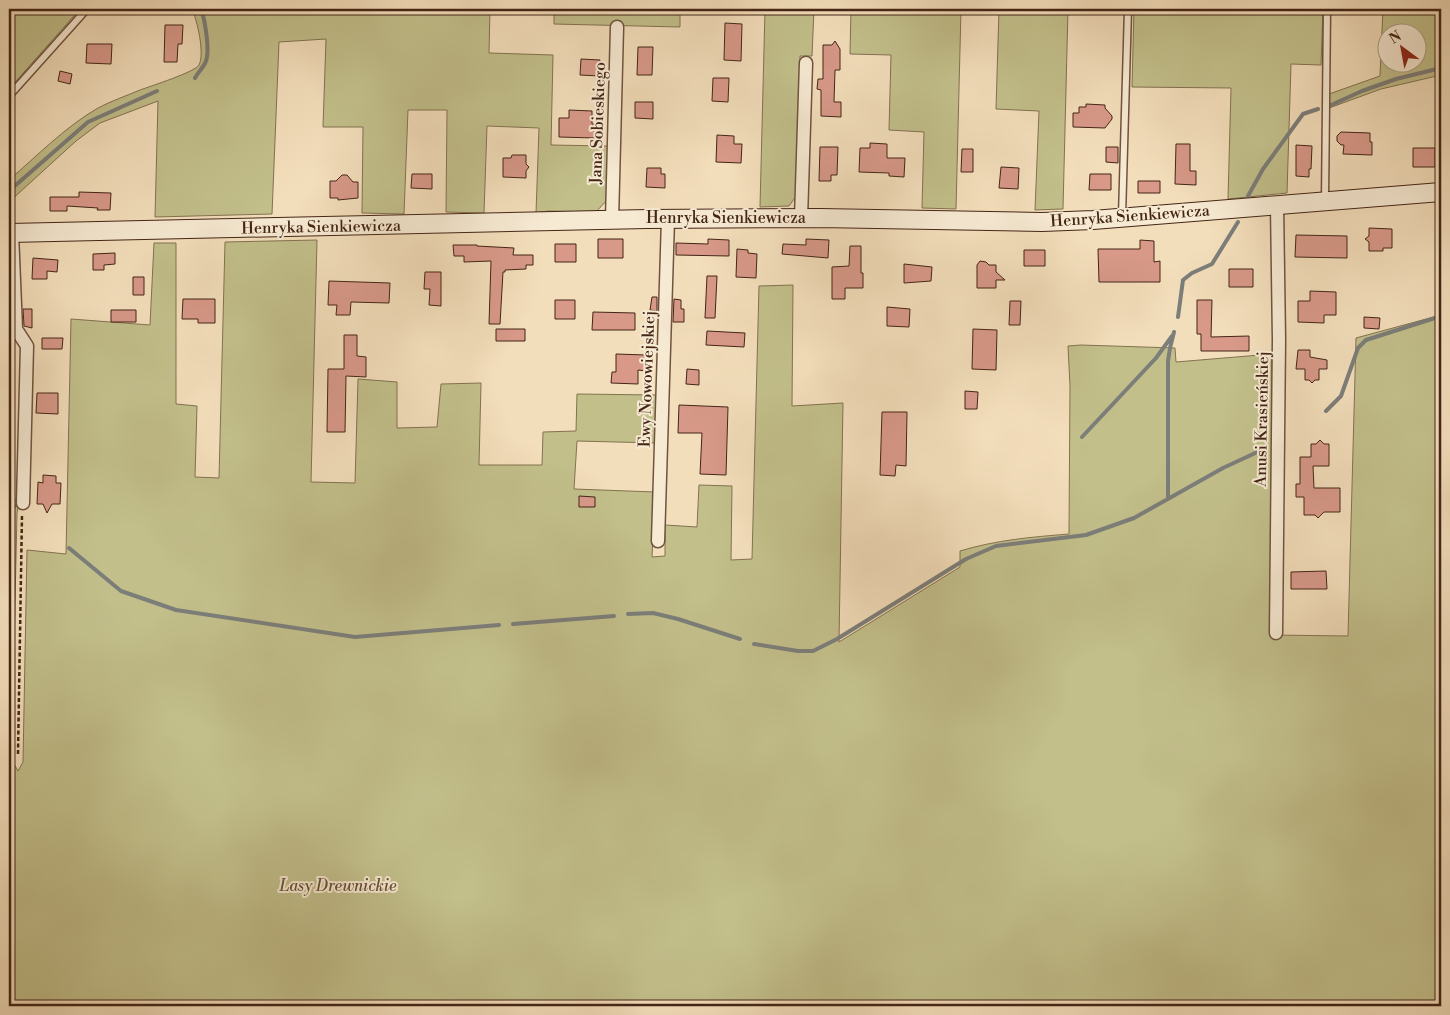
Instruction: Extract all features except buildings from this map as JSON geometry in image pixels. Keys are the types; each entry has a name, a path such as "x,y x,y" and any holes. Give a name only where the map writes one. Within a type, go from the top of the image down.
{"street":[{"name":"Jana Sobieskiego","path":"612,220 617,27"},
{"path":"801,218 806,63"},
{"name":"Henryka Sienkiewicza","path":"10,233 668,219 801,218 1042,222 1122,218 1441,192"},
{"name":"Anusi Krasieńskiej","path":"1276,633 1279,340 1277,205"},
{"name":"Ewy Nowowiejskiej","path":"658,541 668,219"},
{"path":"10,233 16,329 27,346 22,503"}],"lane":[{"path":"9,96 87,9"},
{"path":"1122,218 1128,9"},
{"path":"1325,202 1327,9"}],"path":[{"path":"18,754 22,503"}],"green space":[{"path":"9,9 80,9 9,89"},
{"path":"192,9 490,9 489,53 553,55 551,145 608,146 607,200 596,212 548,211 536,213 539,128 487,126 484,213 446,212 447,110 408,110 404,214 362,213 363,127 323,127 326,39 279,42 272,214 155,217 158,101 100,123 76,141 9,202 9,180 74,124 103,105 181,75 199,65 201,45"},
{"path":"554,9 680,9 680,27 554,24"},
{"path":"765,9 814,9 812,56 800,56 797,195 789,206 760,207"},
{"path":"851,9 961,9 956,209 922,208 924,132 889,130 891,55 850,54"},
{"path":"999,9 1068,9 1063,209 1035,210 1039,111 996,109"},
{"path":"1134,9 1323,9 1321,65 1291,64 1287,193 1228,199 1231,88 1132,87"},
{"path":"1383,9 1441,9 1441,75 1381,89 1329,108 1329,94 1380,76 1380,72 1428,72 1428,22 1382,22"},
{"name":"Lasy Drewnickie","path":"317,240 311,482 355,483 358,379 397,382 397,428 437,427 441,384 481,383 479,465 542,465 543,432 576,431 577,394 657,395 657,443 577,441 574,489 655,492 652,557 665,556 665,525 697,527 699,485 732,486 731,560 752,559 759,286 793,285 792,406 843,403 839,642 960,567 960,551 1001,542 1069,534 1070,386 1068,346 1081,345 1175,348 1176,362 1272,354 1272,635 1348,636 1356,338 1441,315 1441,1006 9,1006 9,495 19,503 17,513 12,737 13,762 18,771 23,762 27,550 66,554 71,319 150,325 154,243 176,243 176,404 197,406 195,477 219,478 225,242"}],"waterway":[{"path":"195,78 205,63 207,56 206,35 201,9"},
{"path":"1329,106 1362,91 1396,79 1441,68"},
{"path":"9,191 88,122 157,91"},
{"path":"1248,196 1263,169 1303,114 1318,109"},
{"path":"1178,317 1183,280 1192,273 1212,264 1238,222"},
{"path":"1326,411 1341,396 1358,348 1366,340 1435,318"},
{"path":"1168,497 1168,361 1174,332"},
{"path":"1082,437 1156,358 1172,336"},
{"path":"754,644 798,651 813,651 837,639 966,559 996,546 1086,535 1134,518 1223,468 1266,448"},
{"path":"9,501 15,506"},
{"path":"69,548 121,591 176,610 355,637 499,625"},
{"path":"628,614 653,613 740,639"},
{"path":"513,624 614,616"}]}
